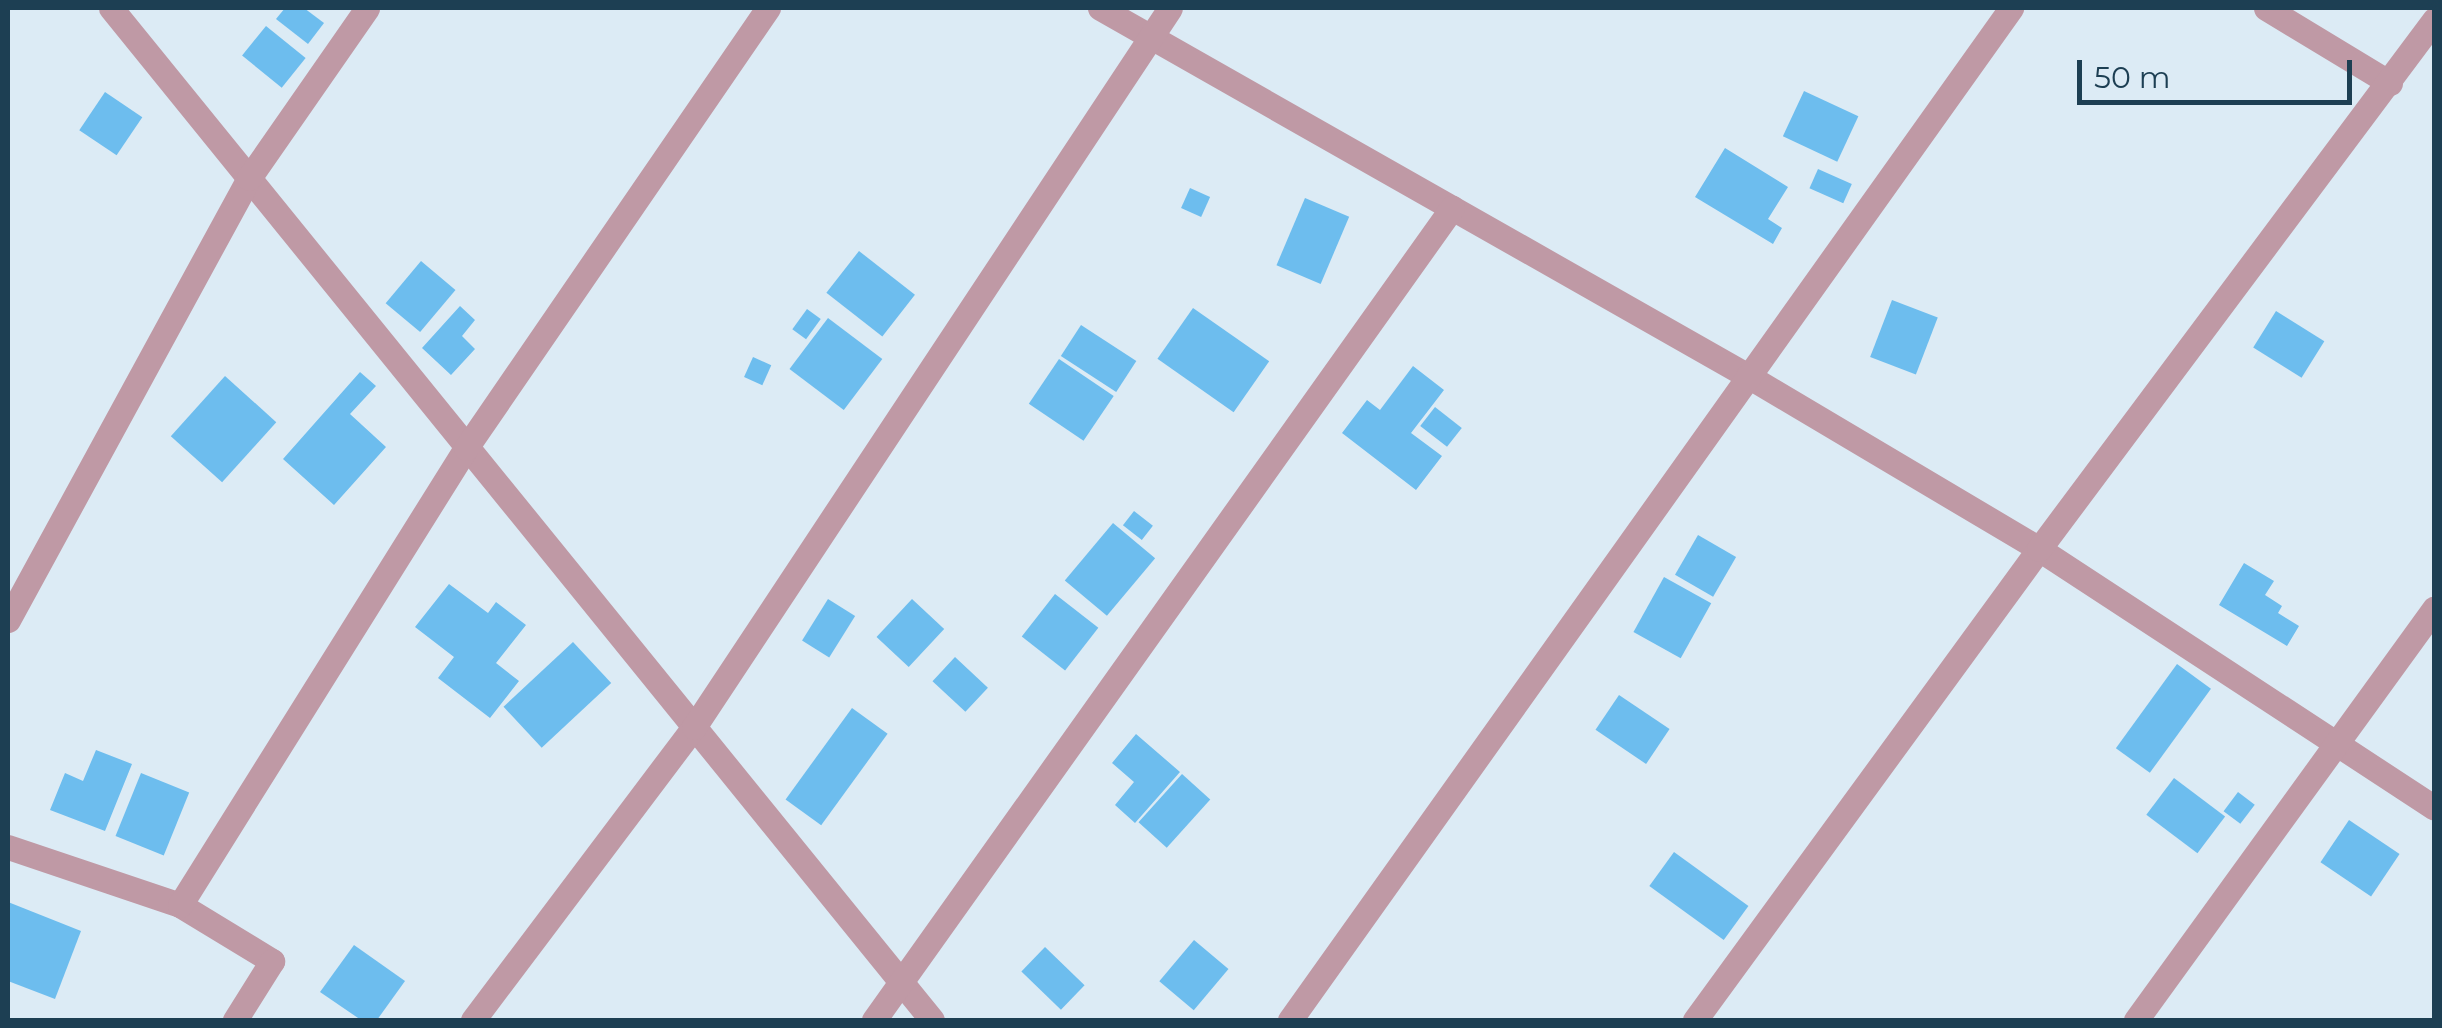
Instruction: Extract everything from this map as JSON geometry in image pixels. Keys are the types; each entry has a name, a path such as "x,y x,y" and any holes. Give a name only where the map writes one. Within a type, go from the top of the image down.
{"street":[{"path":"112,8 932,1020"},
{"path":"8,620 248,178 367,8"},
{"path":"180,906 466,448 768,8"},
{"path":"1100,8 1152,34 1219,79 1748,376 2039,549 2434,806"},
{"path":"473,1020 694,727 1170,8"},
{"path":"1290,1020 2011,8"},
{"path":"2266,8 2390,83"},
{"path":"1695,1020 2039,549 2434,20"},
{"path":"874,1020 903,985 1452,208"},
{"path":"2136,1020 2434,609"},
{"path":"8,846 180,906 272,961 235,1020"}],"building":[{"path":"285,8 304,8 324,23 308,44 276,19"},
{"path":"266,26 306,58 282,88 242,56"},
{"path":"1804,91 1858,116 1837,162 1783,136"},
{"path":"105,92 142,117 117,155 79,130"},
{"path":"1725,148 1788,187 1768,219 1782,228 1773,244 1695,197"},
{"path":"1818,169 1852,184 1843,203 1809,188"},
{"path":"1190,188 1210,197 1201,217 1181,208"},
{"path":"1305,198 1349,217 1321,284 1276,265"},
{"path":"859,251 915,295 882,336 826,293"},
{"path":"421,261 455,290 420,332 386,303"},
{"path":"1892,300 1938,318 1916,375 1870,357"},
{"path":"460,306 475,320 462,336 475,349 451,375 422,348"},
{"path":"1193,308 1269,361 1234,412 1157,359"},
{"path":"807,309 821,319 806,339 792,329"},
{"path":"2276,311 2324,341 2302,378 2253,347"},
{"path":"828,318 882,359 844,410 789,369"},
{"path":"1081,325 1136,361 1116,392 1061,356"},
{"path":"753,357 771,365 762,385 744,377"},
{"path":"1059,359 1114,396 1084,441 1029,404"},
{"path":"1413,366 1444,390 1411,433 1442,456 1416,490 1342,433 1367,400 1380,410"},
{"path":"360,372 376,386 350,414 386,447 334,505 283,459"},
{"path":"225,376 276,422 222,482 171,436"},
{"path":"1435,407 1462,428 1447,447 1420,426"},
{"path":"1134,511 1153,526 1142,540 1123,525"},
{"path":"1113,523 1155,558 1107,616 1065,580"},
{"path":"1698,535 1736,557 1713,597 1675,575"},
{"path":"2244,563 2274,581 2265,595 2282,606 2278,613 2299,626 2287,646 2219,605"},
{"path":"1664,577 1711,603 1681,658 1633,632"},
{"path":"449,584 488,613 496,602 526,625 496,663 519,681 490,718 438,678 454,657 415,627"},
{"path":"1055,594 1098,628 1065,670 1022,637"},
{"path":"828,599 855,616 829,658 802,641"},
{"path":"912,599 944,629 909,667 877,637"},
{"path":"573,642 611,683 542,748 504,707"},
{"path":"955,657 988,688 965,712 932,681"},
{"path":"2177,664 2211,689 2150,773 2116,748"},
{"path":"1619,695 1670,729 1646,764 1596,730"},
{"path":"852,708 888,734 821,825 786,799"},
{"path":"1136,734 1180,772 1135,823 1115,805 1134,782 1112,763"},
{"path":"96,750 132,764 105,831 50,810 65,773 83,781"},
{"path":"141,773 189,792 164,856 116,836"},
{"path":"1182,774 1210,799 1167,848 1139,822"},
{"path":"2174,778 2225,817 2197,853 2146,815"},
{"path":"2238,792 2255,805 2240,824 2224,811"},
{"path":"2349,820 2400,854 2371,896 2320,862"},
{"path":"1674,852 1748,906 1724,940 1649,886"},
{"path":"8,902 81,931 55,999 8,981"},
{"path":"1194,940 1228,969 1194,1010 1159,981"},
{"path":"354,945 405,981 377,1020 361,1020 320,992"},
{"path":"1045,947 1085,985 1061,1010 1021,971"}]}
